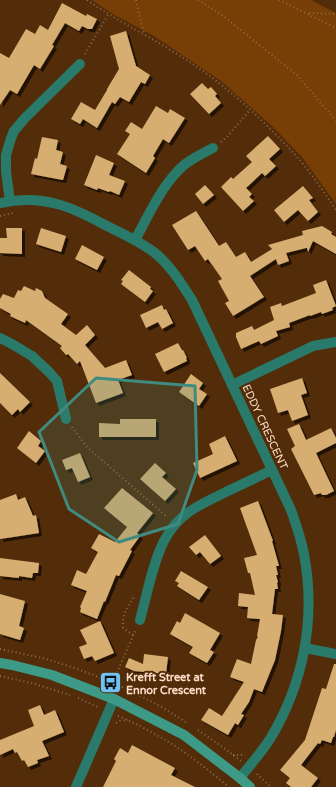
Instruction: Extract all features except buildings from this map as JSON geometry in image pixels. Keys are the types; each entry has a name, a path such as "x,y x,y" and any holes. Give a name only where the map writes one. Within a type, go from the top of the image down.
{"street":[{"path":"10,201 6,172 6,155 12,134 25,118 80,64"},
{"path":"135,240 169,182 183,166 213,148"},
{"name":"EDDY CRESCENT","path":"0,203 34,200 57,204 80,212 135,240 155,253 172,270 192,300 291,510 304,554 308,585 309,601 305,648 297,680 285,711 269,740 240,778"},
{"path":"0,338 32,356 57,381 66,419"},
{"path":"232,385 313,346 336,342"},
{"path":"140,620 157,559 165,540 176,524 190,511 205,502 272,470"},
{"path":"305,648 336,654"},
{"path":"0,663 52,675 114,699 184,735 250,787"},
{"path":"76,787 114,699"}],"path":[{"path":"87,0 108,15 191,63 218,83 250,110 298,159 336,210"},
{"path":"136,0 144,35"},
{"path":"198,0 222,15 298,76 336,121"},
{"path":"279,0 336,28"},
{"path":"307,13 336,14"},
{"path":"80,64 108,15"},
{"path":"213,148 226,138 250,110"},
{"path":"0,216 18,212"},
{"path":"66,419 87,447 169,518"},
{"path":"111,683 140,620"},
{"path":"0,676 35,684 74,696 91,704"},
{"path":"129,720 168,742 201,764 229,787"},
{"path":"234,755 246,755"},
{"path":"266,782 271,787"}],"highlighted area":[{"path":"96,378 195,386 197,470 178,524 119,542 69,509 39,432"}],"shaded area":[{"path":"92,0 311,0 336,13 336,204 302,157 272,126 221,81 154,36 111,13"}],"place":[{"name":"Krefft Street at Ennor Crescent","path":"111,683"}]}
